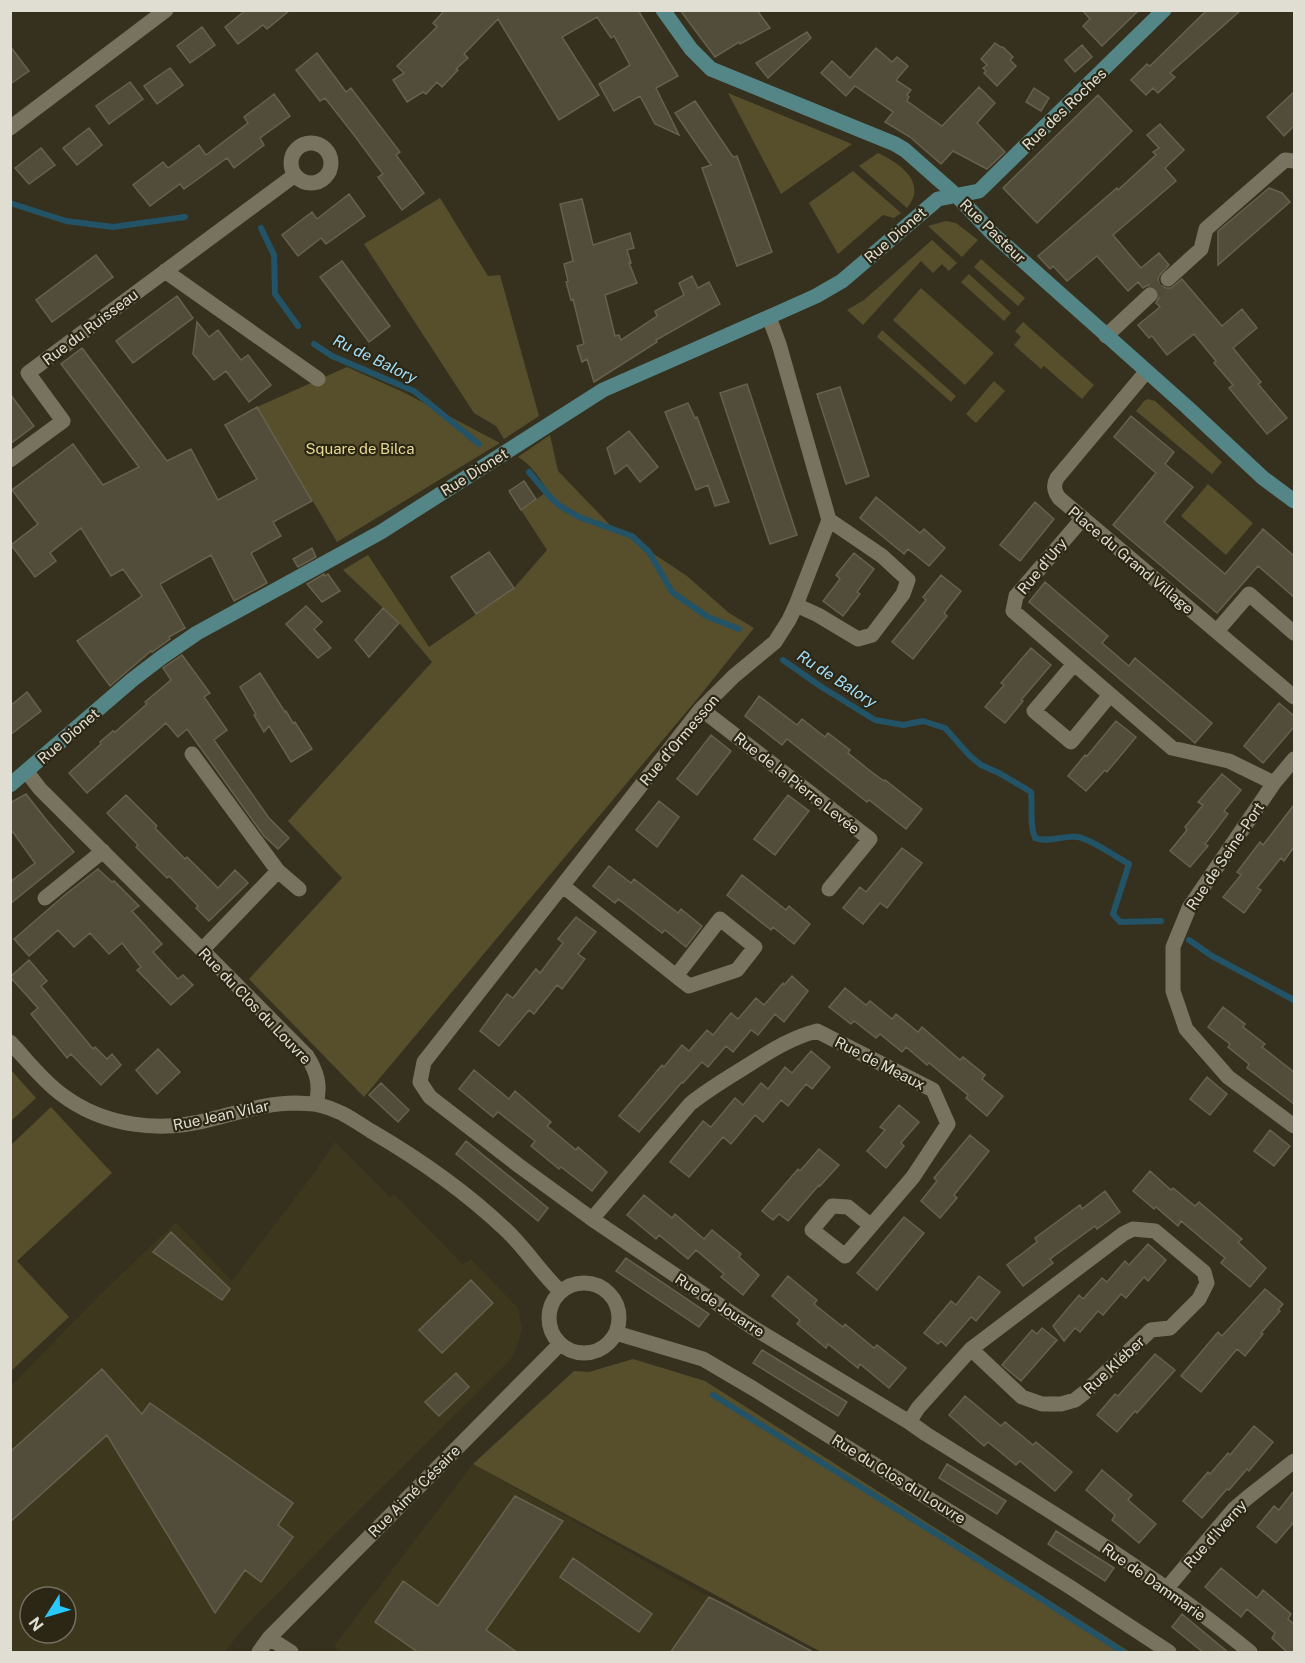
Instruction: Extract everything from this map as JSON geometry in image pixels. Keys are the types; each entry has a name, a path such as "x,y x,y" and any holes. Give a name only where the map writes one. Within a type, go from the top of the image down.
{"street":[{"path":"10,128 166,10"},
{"name":"Rue Pasteur","path":"663,10 691,49 711,69 895,144 957,196 993,234 1263,478 1294,501"},
{"name":"Rue des Roches","path":"957,196 979,191 1164,10"},
{"path":"1167,279 1201,249 1206,229 1285,160 1294,161"},
{"name":"Rue du Ruisseau","path":"10,460 63,421 28,373 295,175"},
{"name":"Rue Dionet","path":"10,785 132,680 197,633 381,532 603,390 816,296 842,281 938,198 957,196"},
{"path":"165,271 318,379"},
{"path":"1106,336 1150,295"},
{"path":"769,317 779,344 829,520 882,556 908,579 903,594 872,634 858,639 818,615 796,605"},
{"name":"Place du Grand Village","path":"1146,372 1057,478 1054,483 1055,492 1059,498 1294,697"},
{"name":"Rue d'Ury","path":"1083,518 1016,596 1013,611 1172,748 1229,761 1274,783"},
{"name":"Rue d'Ormesson","path":"424,1062 701,709 734,676 776,642 796,605 829,520"},
{"path":"1217,631 1249,594 1294,633"},
{"path":"1074,664 1034,711 1071,742 1110,695"},
{"name":"Rue de la Pierre Levée","path":"701,709 870,839 829,889"},
{"path":"192,754 278,871 299,889"},
{"name":"Rue de Seine-Port","path":"1294,759 1274,783 1189,908 1173,947 1173,991 1186,1029 1228,1077 1294,1126"},
{"name":"Rue du Clos du Louvre","path":"27,772 40,789 307,1056 315,1069 320,1091 316,1104"},
{"path":"45,898 103,851"},
{"path":"202,950 278,871"},
{"path":"563,886 676,976 689,986 737,970 755,947 720,918 676,976"},
{"name":"Rue de Meaux","path":"592,1219 690,1104 784,1043 800,1035 817,1031 933,1090 948,1124 913,1176 870,1225"},
{"name":"Rue Jean Vilar","path":"10,1042 61,1094 95,1114 123,1122 166,1126 210,1120 276,1104 316,1104"},
{"name":"Rue de Jouarre","path":"424,1062 420,1082 430,1097 592,1219 752,1327 1056,1515"},
{"path":"316,1104 340,1111 458,1189 508,1232 560,1292"},
{"name":"Rue Kléber","path":"909,1422 918,1408 970,1349 1123,1234 1133,1229 1155,1231 1204,1272 1207,1283 1203,1293 1178,1321 1170,1328 1151,1330 1075,1400 1061,1404 1042,1404 1022,1397 970,1349"},
{"path":"582,1282 605,1289 613,1298 618,1309 620,1321 616,1333 602,1349 591,1353 569,1351 552,1335 549,1312 553,1301 570,1285 582,1282"},
{"name":"Rue du Clos du Louvre","path":"616,1333 703,1359 1070,1587 1169,1653"},
{"name":"Rue Aimé Césaire","path":"259,1653 269,1638 560,1344"},
{"name":"Rue d'Iverny","path":"1167,1588 1234,1509 1294,1461"},
{"name":"Rue de Dammarie","path":"1056,1515 1167,1588 1250,1653"},
{"path":"269,1638 291,1653"}],"shaded area":[{"path":"335,1142 390,1197 394,1194 463,1265 471,1259 518,1308 522,1329 511,1359 341,1528 240,1632 225,1652 11,1652 10,1387 176,1222 232,1281"},
{"path":"473,1464 709,1597 815,1652 342,1652 334,1646"}],"green space":[{"path":"728,93 852,144 781,194"},
{"path":"878,153 895,162 913,182 913,199 907,208 859,166"},
{"path":"853,171 901,213 894,218 883,215 838,254 809,203"},
{"path":"440,198 488,276 500,275 539,416 504,439 496,426 474,413 364,244"},
{"path":"946,221 956,223 978,240 962,257 928,226"},
{"path":"932,240 957,263 949,271 942,264 933,273 921,261 863,325 847,310 864,300"},
{"path":"981,259 1025,298 1018,306 974,267"},
{"path":"969,274 1011,313 1004,321 961,282"},
{"path":"921,288 994,353 965,385 893,320"},
{"path":"1023,322 1094,385 1082,399 1044,366 1041,369 1014,345 1021,337 1015,331"},
{"path":"882,330 956,396 951,402 877,337"},
{"name":"Square de Bilca","path":"347,367 403,392 500,443 337,542 257,407"},
{"path":"994,381 1005,391 976,423 966,414"},
{"path":"1148,399 1155,401 1222,462 1212,474 1136,411"},
{"path":"550,435 558,471 610,525 687,576 729,613 754,628 364,1097 249,979 342,878 288,821 432,662 399,623 343,570 368,555 429,647 514,588 547,550 521,510 548,491 531,468 518,457"},
{"path":"1208,484 1253,523 1226,555 1181,516"},
{"path":"11,1070 36,1098 11,1121"},
{"path":"51,1107 112,1173 17,1261 69,1317 11,1371 11,1145"},
{"path":"633,1359 705,1381 1130,1652 821,1652 473,1464 574,1371 589,1372"}],"building":[{"path":"246,10 290,10 267,29 263,25 238,44 225,27"},
{"path":"445,10 638,10 678,76 656,88 679,135 655,124 640,96 614,111 599,84 630,65 614,36 611,38 597,17 562,37 599,95 559,120 498,19 464,54 468,58 442,87 437,82 426,94 423,92 407,102 393,80 404,73 397,66 437,27 433,23"},
{"path":"680,10 757,10 770,28 740,44 739,42 715,57"},
{"path":"1082,10 1139,10 1102,46 1083,26 1090,19"},
{"path":"1207,10 1241,10 1170,73 1175,77 1158,93 1153,88 1146,95 1131,80 1147,64 1150,66"},
{"path":"202,27 215,45 190,63 177,46"},
{"path":"807,32 811,38 768,78 756,63"},
{"path":"995,43 1013,57 1010,60 1016,66 997,86 984,73 986,71 983,68 987,65 981,59"},
{"path":"1082,45 1092,57 1075,72 1065,60"},
{"path":"10,46 29,71 10,84"},
{"path":"876,48 892,62 897,57 908,66 896,80 911,90 907,95 909,97 907,101 942,126 979,87 995,103 977,123 1005,152 987,169 953,151 941,164 910,137 885,122 893,112 855,86 846,96 821,73 832,61 850,78"},
{"path":"317,53 346,92 351,88 400,152 396,155 424,193 402,210 378,177 383,174 354,135 325,98 320,101 296,70"},
{"path":"170,68 183,85 157,104 144,86"},
{"path":"130,82 143,99 109,124 96,106"},
{"path":"1034,88 1049,98 1041,111 1026,102"},
{"path":"1294,92 1294,126 1284,136 1267,117"},
{"path":"274,94 290,116 260,138 264,145 234,168 227,158 184,189 180,184 150,206 133,185 163,162 168,168 199,145 206,155 248,123 244,117"},
{"path":"1098,95 1132,131 1037,223 1003,188"},
{"path":"695,101 733,157 737,156 772,252 737,266 702,168 711,165 675,113"},
{"path":"1160,124 1184,150 1165,168 1176,181 1113,235 1141,268 1159,253 1169,265 1159,276 1160,285 1171,288 1182,279 1222,326 1242,309 1257,328 1233,348 1261,382 1258,384 1287,418 1267,434 1229,388 1233,385 1194,334 1167,355 1152,336 1149,338 1138,325 1160,307 1156,303 1159,297 1157,288 1148,285 1143,288 1138,282 1128,291 1097,256 1067,281 1053,266 1050,269 1038,256 1117,188 1118,190 1156,155 1153,152 1159,148 1147,135"},
{"path":"89,128 102,145 77,165 63,148"},
{"path":"41,148 55,165 29,184 15,168"},
{"path":"1269,188 1282,193 1290,202 1218,265 1218,231"},
{"path":"349,194 365,216 326,244 321,238 298,256 282,235 312,212 317,219"},
{"path":"582,199 593,245 630,233 634,248 627,250 631,263 629,263 637,283 605,295 615,336 619,335 621,340 657,316 655,311 684,295 679,283 692,276 698,288 709,282 720,304 656,340 657,342 594,382 587,359 582,362 577,346 584,344 573,299 571,300 566,282 568,281 564,264 573,261 560,204"},
{"path":"96,255 113,277 52,322 36,300"},
{"path":"342,261 390,326 369,342 320,277"},
{"path":"177,296 193,318 133,363 116,341"},
{"path":"197,322 209,337 218,330 241,360 248,355 271,385 249,402 226,371 214,380 193,354"},
{"path":"82,348 167,461 191,449 218,500 257,479 225,425 257,407 312,501 273,522 281,536 251,553 267,583 234,601 211,555 160,584 185,628 169,637 170,639 151,651 110,686 77,641 142,596 123,569 111,576 81,528 50,553 56,561 35,577 11,545 38,524 12,490 73,444 103,485 139,467 61,364"},
{"path":"747,384 797,535 770,544 720,393"},
{"path":"840,387 869,476 846,484 817,394"},
{"path":"10,394 34,426 10,444"},
{"path":"688,403 695,418 697,417 729,502 715,506 708,485 696,490 665,412"},
{"path":"1131,416 1174,452 1165,464 1193,487 1164,522 1225,574 1263,529 1294,556 1294,597 1258,566 1217,613 1113,525 1156,473 1114,437"},
{"path":"629,431 658,467 640,482 627,465 615,474 607,448"},
{"path":"524,481 536,499 521,510 509,491"},
{"path":"876,497 920,533 924,529 945,548 929,566 908,549 904,554 860,518"},
{"path":"1035,502 1054,519 1020,561 1000,545"},
{"path":"312,548 316,557 298,567 293,559"},
{"path":"489,552 514,588 476,614 451,577"},
{"path":"854,553 874,569 857,592 860,594 843,616 823,601 840,579 836,575"},
{"path":"324,574 325,576 328,574 340,591 322,602 307,584"},
{"path":"941,575 961,591 944,613 947,616 913,659 892,642 926,600 923,597"},
{"path":"1045,582 1108,636 1102,643 1129,666 1135,658 1212,723 1195,743 1029,602"},
{"path":"306,606 322,622 314,629 331,648 318,658 286,624"},
{"path":"383,608 399,623 369,657 355,640"},
{"path":"1031,648 1051,665 1005,723 985,707 1004,685 1001,683"},
{"path":"182,655 210,693 204,697 227,730 214,740 269,818 289,838 278,849 264,836 187,729 178,737 166,723 87,793 69,773 101,744 100,742 113,731 115,732 171,680 163,668"},
{"path":"260,673 312,749 291,762 269,726 264,732 240,687"},
{"path":"27,692 41,711 10,735 10,706"},
{"path":"759,696 797,725 802,719 825,737 828,733 850,750 848,753 869,770 922,809 906,829 869,800 867,802 787,739 782,745 745,716"},
{"path":"1279,703 1294,716 1294,727 1263,763 1244,746"},
{"path":"1116,721 1136,737 1107,772 1105,770 1086,791 1068,776"},
{"path":"711,735 731,751 697,795 677,779"},
{"path":"1222,774 1241,790 1224,811 1228,814 1205,844 1208,846 1190,867 1170,851 1187,830 1185,827 1203,805 1198,802"},
{"path":"26,794 74,852 10,904 10,882 35,863 10,828 10,803"},
{"path":"126,795 185,859 187,857 218,888 235,870 248,883 209,921 196,908 198,906 136,847 138,845 107,813"},
{"path":"788,795 809,811 775,855 754,839"},
{"path":"659,801 679,817 657,847 636,830"},
{"path":"1294,805 1294,847 1284,861 1281,858 1257,888 1261,890 1244,913 1223,897 1241,875 1237,872 1260,842 1263,845"},
{"path":"902,848 922,863 887,908 880,903 863,924 843,908 860,887 866,892"},
{"path":"609,866 631,883 634,879 678,913 681,909 702,926 686,947 665,930 662,933 618,899 615,903 593,886"},
{"path":"98,869 112,882 114,881 139,906 132,911 162,944 153,952 178,979 183,975 193,985 171,1005 137,970 141,967 122,943 109,954 90,933 74,947 58,930 29,956 14,939"},
{"path":"742,875 786,910 789,906 810,924 794,944 773,927 771,930 727,895"},
{"path":"576,917 596,932 578,954 585,959 562,989 557,985 534,1014 529,1010 499,1046 480,1031 507,994 513,998 536,969 540,973 563,943 558,939"},
{"path":"29,960 47,981 41,986 93,1049 95,1047 107,1059 112,1054 121,1065 101,1085 71,1054 67,1058 31,1014 38,1008 10,977"},
{"path":"792,976 808,991 784,1022 775,1014 758,1035 751,1030 733,1052 726,1046 708,1067 702,1062 639,1132 619,1116 682,1045 689,1051 707,1030 713,1035 731,1013 738,1019 756,998 764,1005"},
{"path":"845,988 866,1005 870,1001 892,1019 896,1014 918,1032 922,1027 960,1060 963,1057 985,1075 982,1079 1003,1096 987,1116 966,1098 968,1095 906,1047 902,1052 880,1034 876,1038 854,1021 851,1024 829,1007"},
{"path":"1223,1007 1265,1044 1262,1047 1294,1072 1294,1104 1247,1068 1249,1064 1228,1047 1230,1044 1208,1027"},
{"path":"158,1049 180,1072 157,1094 136,1070"},
{"path":"811,1051 830,1067 812,1089 806,1084 788,1106 781,1100 763,1122 755,1115 731,1144 723,1137 689,1177 670,1162 703,1121 711,1127 735,1098 743,1105 761,1083 768,1089 785,1067 792,1073"},
{"path":"474,1070 509,1099 515,1091 551,1122 547,1126 576,1150 578,1147 607,1172 592,1191 561,1167 559,1169 531,1146 535,1141 498,1112 493,1117 459,1089"},
{"path":"1207,1077 1227,1094 1210,1115 1190,1099"},
{"path":"381,1083 409,1110 398,1122 369,1095"},
{"path":"899,1105 919,1122 901,1143 904,1146 886,1168 867,1151 885,1130 880,1127"},
{"path":"1270,1130 1290,1146 1274,1166 1254,1151"},
{"path":"970,1135 989,1151 954,1195 957,1198 940,1218 921,1201 937,1181 934,1178"},
{"path":"466,1141 548,1208 538,1221 456,1154"},
{"path":"819,1149 839,1165 788,1221 779,1214 773,1220 762,1211 798,1169 800,1171"},
{"path":"1150,1171 1171,1190 1173,1188 1195,1206 1199,1202 1242,1239 1238,1242 1266,1268 1250,1287 1221,1263 1225,1258 1181,1221 1178,1226 1133,1191"},
{"path":"1105,1191 1120,1212 1097,1229 1095,1226 1050,1259 1053,1263 1023,1286 1007,1265 1037,1242 1035,1238 1080,1205 1082,1209"},
{"path":"644,1195 672,1218 675,1214 704,1239 712,1230 741,1254 739,1257 759,1275 743,1295 721,1277 724,1274 696,1250 688,1259 659,1235 656,1239 627,1215"},
{"path":"904,1217 924,1233 877,1290 857,1273"},
{"path":"171,1232 230,1289 222,1300 153,1252"},
{"path":"1148,1244 1166,1260 1148,1281 1144,1277 1126,1298 1121,1294 1103,1315 1098,1311 1080,1332 1075,1328 1064,1341 1053,1326 1079,1295 1083,1299 1102,1278 1107,1282 1125,1261 1129,1265"},
{"path":"626,1258 709,1314 699,1327 616,1271"},
{"path":"788,1276 817,1300 814,1304 843,1327 845,1324 874,1348 877,1345 906,1368 889,1388 860,1364 858,1368 828,1344 826,1348 797,1324 800,1320 772,1296"},
{"path":"979,1276 1000,1292 976,1321 971,1317 946,1346 941,1341 938,1344 924,1333 951,1301 956,1305"},
{"path":"471,1280 493,1303 442,1353 419,1330"},
{"path":"1265,1289 1283,1304 1278,1310 1280,1311 1245,1356 1237,1349 1201,1392 1181,1376 1218,1332 1222,1336"},
{"path":"1042,1328 1057,1340 1021,1381 1002,1365 1032,1330 1037,1334"},
{"path":"762,1350 847,1402 838,1416 753,1363"},
{"path":"1155,1354 1175,1370 1117,1432 1097,1415 1115,1394 1118,1396"},
{"path":"102,1369 142,1414 150,1403 293,1503 278,1525 293,1537 261,1582 245,1570 215,1613 107,1435 10,1522 10,1452"},
{"path":"456,1373 469,1387 439,1416 425,1402"},
{"path":"965,1396 1001,1426 1005,1422 1033,1445 1036,1442 1072,1472 1055,1491 1020,1461 1016,1465 988,1442 984,1446 949,1415"},
{"path":"1254,1426 1273,1442 1249,1471 1247,1469 1202,1518 1183,1501 1208,1472 1210,1474 1228,1453 1230,1455"},
{"path":"947,1464 1006,1501 997,1514 939,1478"},
{"path":"1102,1470 1132,1495 1128,1500 1156,1524 1139,1543 1112,1520 1115,1515 1086,1490"},
{"path":"1294,1491 1294,1522 1276,1543 1257,1527 1274,1506 1279,1510"},
{"path":"515,1496 563,1521 486,1630 518,1653 419,1653 375,1622 403,1581 438,1606"},
{"path":"1056,1531 1114,1568 1105,1581 1048,1544"},
{"path":"573,1558 652,1614 639,1632 560,1577"},
{"path":"1221,1568 1257,1598 1263,1590 1291,1614 1288,1619 1294,1624 1294,1653 1288,1653 1272,1638 1275,1633 1247,1609 1241,1617 1205,1587"},
{"path":"709,1597 725,1605 815,1653 670,1653"},
{"path":"1182,1614 1229,1653 1204,1653 1172,1627"}],"waterway":[{"name":"Ru de Balory","path":"10,203 66,221 113,227 185,217"},
{"name":"Ru de Balory","path":"261,228 274,255 275,294 298,326"},
{"name":"Ru de Balory","path":"314,344 332,356 414,391 479,444"},
{"name":"Ru de Balory","path":"529,472 560,506 579,517 632,536 649,552 672,592 708,617 739,629"},
{"name":"Ru de Balory","path":"783,660 875,720 903,725 923,721 945,728 981,765 1031,792 1032,827 1035,838 1046,840 1083,838 1129,864 1113,914 1120,922 1161,921"},
{"name":"Ru de Balory","path":"1189,940 1212,956 1294,1000"},
{"path":"713,1395 1123,1652"}],"tunnel":[{"path":"1150,295 1168,279"}]}
